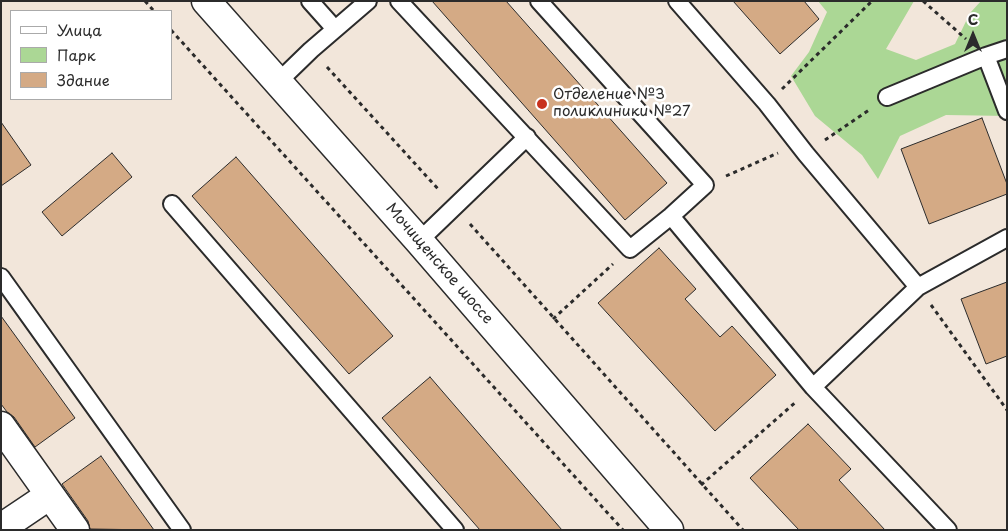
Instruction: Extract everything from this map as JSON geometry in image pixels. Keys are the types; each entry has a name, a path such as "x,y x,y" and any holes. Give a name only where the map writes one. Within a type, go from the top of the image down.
{"main road":[{"name":"Мочищенское шоссе","path":"206,1 419,241 669,530"},
{"path":"1,426 75,530"},
{"path":"1,528 50,495"}],"lane":[{"path":"310,1 336,29"},
{"path":"278,82 311,50 368,1"},
{"path":"399,1 630,249 705,186 539,1"},
{"path":"678,1 767,104 802,149 918,287"},
{"path":"887,97 1007,49"},
{"path":"986,56 1007,111"},
{"path":"419,241 527,137"},
{"path":"172,204 455,530"},
{"path":"671,216 813,388 948,530"},
{"path":"813,388 918,287 1007,238"},
{"path":"1,277 182,530"}],"path":[{"path":"767,104 872,1"},
{"path":"923,1 986,56"},
{"path":"172,31 623,530"},
{"path":"311,50 454,206 742,530"},
{"path":"705,186 802,149 887,97"},
{"path":"553,319 630,249"},
{"path":"918,287 1007,410"},
{"path":"702,485 813,388"}],"green space":[{"path":"818,1 914,1 886,49 916,60 955,44 970,13 981,1 1007,1 1007,116 946,115 900,136 878,179 862,155 815,116 791,76 809,52 827,12"}],"building":[{"path":"432,1 506,1 667,183 625,220"},
{"path":"733,1 804,1 819,19 780,54"},
{"path":"982,118 1007,184 1007,194 929,224 901,149"},
{"path":"1,122 31,165 1,186"},
{"path":"112,153 132,177 62,236 42,212"},
{"path":"236,157 393,336 349,374 192,196"},
{"path":"659,248 696,289 685,299 720,337 732,326 776,375 715,431 598,303"},
{"path":"1007,282 1007,356 986,364 961,299"},
{"path":"1,316 75,418 35,447 14,417 1,404"},
{"path":"430,377 562,530 480,530 382,418"},
{"path":"808,424 851,469 839,480 885,530 799,530 750,478"},
{"path":"101,456 154,530 90,529 88,521 62,484"}],"place":[{"name":"Отделение №3 поликлиники №27","path":"542,104"}]}
